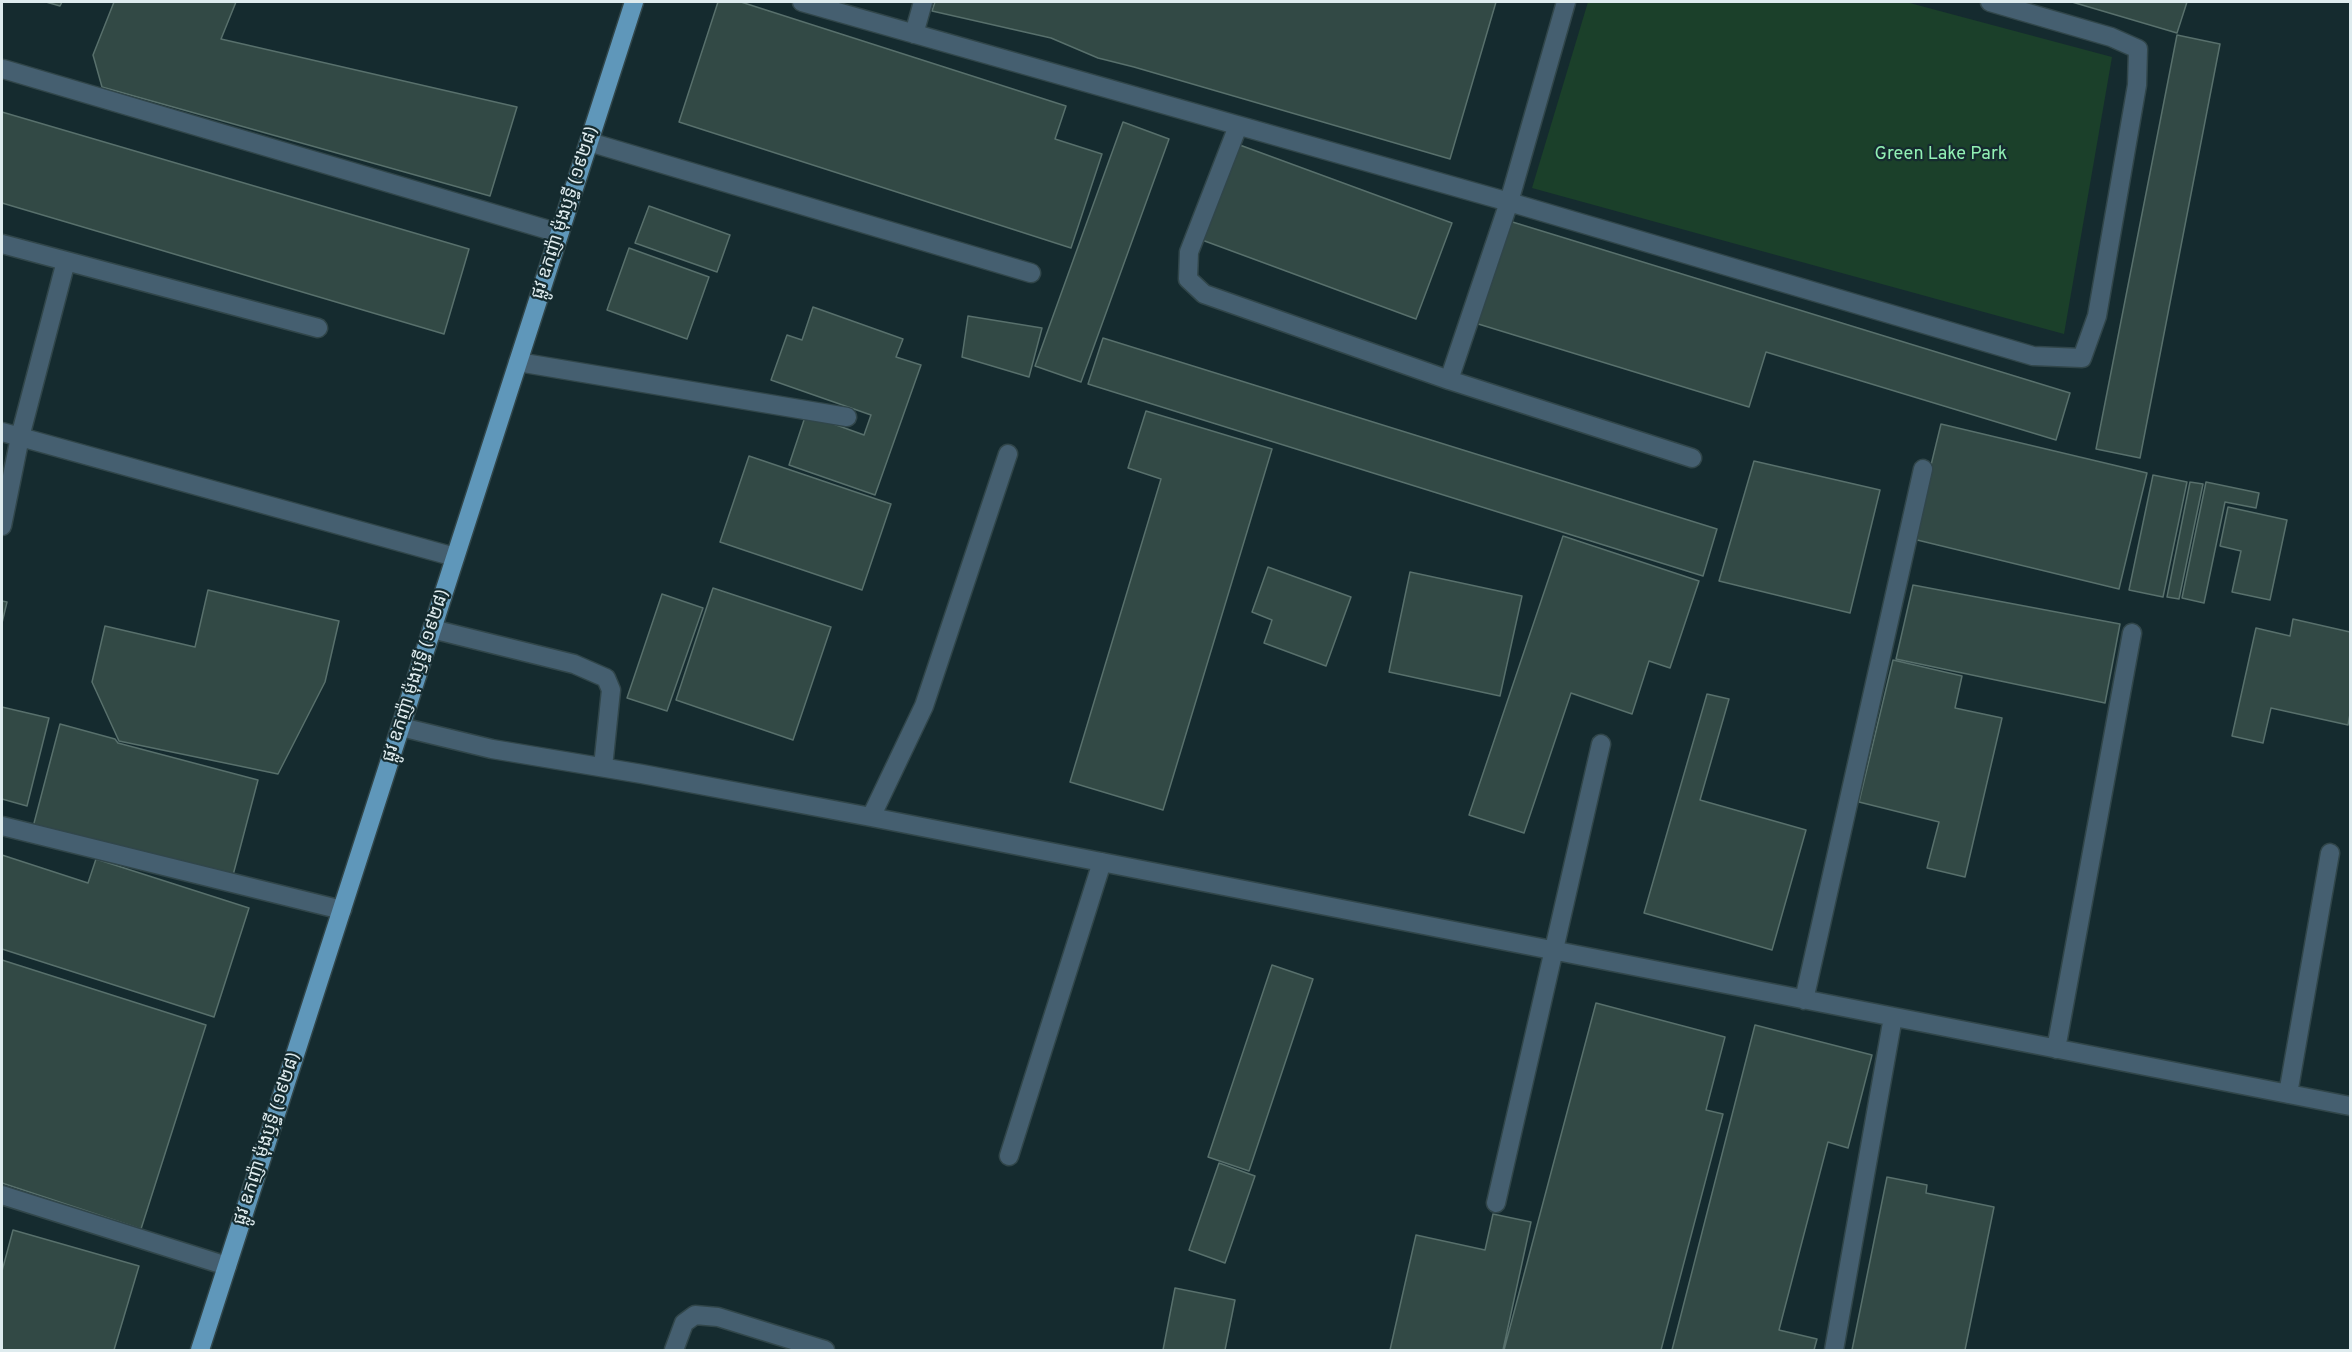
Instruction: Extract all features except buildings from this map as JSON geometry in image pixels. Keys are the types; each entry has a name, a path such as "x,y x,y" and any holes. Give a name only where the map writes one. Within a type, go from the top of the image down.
{"main road":[{"name":"ផ្លូវ ឧកញ៉ា ម៉ុងឫទ្ធី (១៩២៨)","path":"200,1350 634,2"}],"street":[{"path":"802,2 1509,202 2033,356 2082,358 2097,316 2137,85 2138,49 2111,36 1990,2"},
{"path":"914,34 923,2"},
{"path":"1449,380 1509,202 1566,2"},
{"path":"3,69 560,233"},
{"path":"1238,126 1189,252 1188,279 1204,294 1449,380 1692,458"},
{"path":"589,142 1031,273"},
{"path":"2,244 318,328"},
{"path":"2,526 20,437 66,261"},
{"path":"518,362 847,417"},
{"path":"2,432 455,557"},
{"path":"871,817 924,706 1008,454"},
{"path":"1804,1000 1923,469"},
{"path":"432,629 574,664 606,678 611,690 603,767"},
{"path":"2056,1049 2132,633"},
{"path":"401,727 492,749 603,767 871,817 2350,1106"},
{"path":"1496,1203 1601,744"},
{"path":"2,826 342,910"},
{"path":"2288,1094 2330,853"},
{"path":"1009,1156 1102,862"},
{"path":"1834,1350 1893,1017"},
{"path":"2,1195 227,1266"},
{"path":"674,1350 684,1323 695,1315 718,1317 825,1350"}],"green space":[{"name":"Green Lake Park","path":"1588,2 1906,2 2112,57 2064,334 1532,188"}]}
